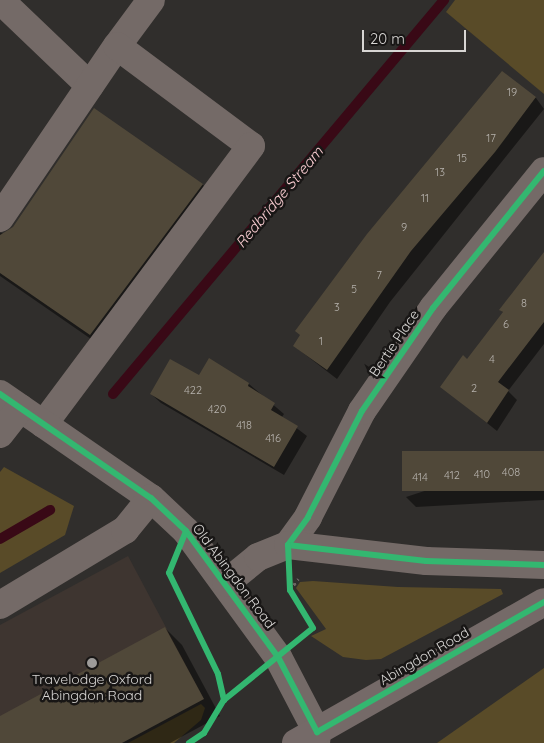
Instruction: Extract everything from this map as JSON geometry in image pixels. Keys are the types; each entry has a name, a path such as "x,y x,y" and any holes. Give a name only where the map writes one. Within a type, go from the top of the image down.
{"main road":[{"name":"Abingdon Road","path":"310,739 544,602"}],"street":[{"path":"0,0 90,86"},
{"path":"0,218 117,46 151,0"},
{"path":"44,424 251,146 117,46"},
{"name":"Bertie Place","path":"288,545 308,517 362,411 416,332 544,171"},
{"path":"0,434 10,401"},
{"name":"Old Abingdon Road","path":"10,401 151,498 186,531 226,583 278,657 310,739"},
{"path":"0,605 125,530 151,498"},
{"path":"226,583 258,557 288,545 426,561 544,565"}],"path":[{"path":"288,545 290,590 294,598"}],"shaded area":[{"path":"455,0 544,0 544,94 446,12"},
{"path":"4,467 74,506 65,535 0,573 0,472"},
{"name":"Travelodge Oxford Abingdon Road","path":"128,556 204,699 0,743 0,625"},
{"path":"313,581 398,587 501,589 503,594 381,659 366,660 343,657 311,636 326,629 296,588 300,582"},
{"path":"544,668 544,743 437,743"},
{"path":"201,704 205,708 201,720 174,743 128,743"}],"building":[{"path":"502,71 536,97 495,152 411,251 327,370 293,346 300,335 295,331 367,234"},
{"path":"94,108 203,184 90,335 0,273 0,235 13,227"},
{"path":"544,252 544,322 498,382 509,390 487,423 440,387 463,355 467,359 503,312 499,310"},
{"path":"209,358 249,383 248,386 275,403 271,410 298,426 274,467 150,394 170,359 199,375"},
{"path":"402,451 544,451 544,491 402,491"},
{"path":"165,627 204,699 122,743 0,743 0,716"}],"waterway":[{"name":"Redbridge Stream","path":"113,394 444,0"},
{"name":"Redbridge Stream","path":"0,539 50,510"}],"cycle path":[{"path":"288,545 308,517 362,411 433,308 544,171"},
{"path":"0,394 151,498 186,531 278,657 317,732 544,602"},
{"path":"186,531 169,573 218,674 224,700"},
{"path":"288,545 426,561 544,565"},
{"path":"189,743 204,733 224,700 313,628 290,590 288,545"}],"place":[{"name":"Travelodge Oxford Abingdon Road","path":"92,663"}]}
